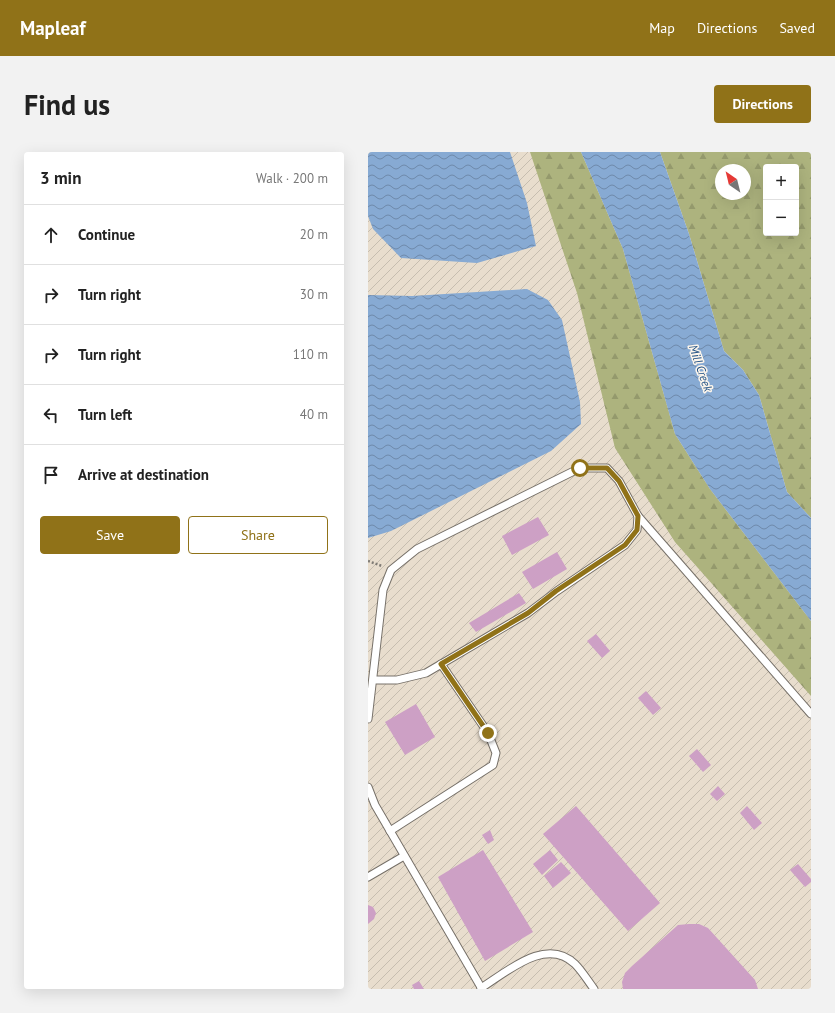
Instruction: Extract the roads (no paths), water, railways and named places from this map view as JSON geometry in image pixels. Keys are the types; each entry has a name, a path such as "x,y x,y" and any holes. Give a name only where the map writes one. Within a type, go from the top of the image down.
{"lane":[{"path":"368,719 383,590 391,570 417,549 580,468 607,468 619,481 638,516 811,714"},
{"path":"373,680 397,680 426,673 528,613 556,591 625,545 637,530 638,516"},
{"path":"390,830 493,765 496,754 488,733 441,664"},
{"path":"368,787 374,804 482,989 530,958 547,952 562,954 575,964 594,989"},
{"path":"368,877 404,856"}],"water":[{"path":"368,152 510,152 527,203 536,246 477,263 401,258 373,229 368,216"},
{"name":"Mill Creek","path":"581,152 660,152 689,234 724,351 743,370 759,395 787,492 811,518 811,621 710,489 675,434 623,249"},
{"path":"527,289 548,300 562,320 580,402 581,424 551,451 391,531 368,538 368,295 412,296"}]}
